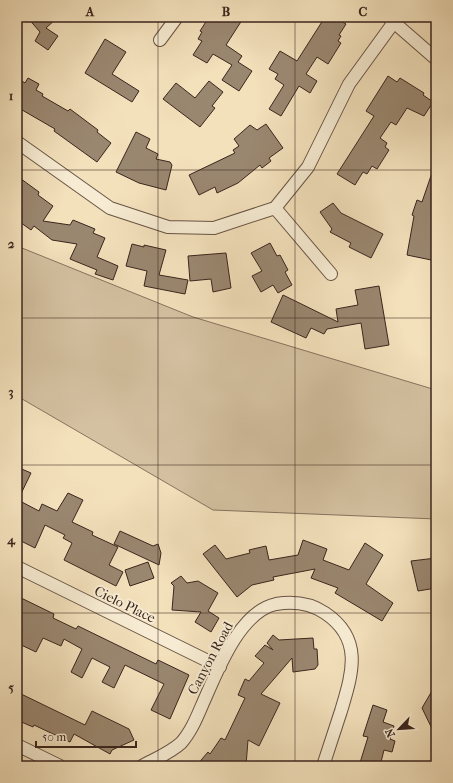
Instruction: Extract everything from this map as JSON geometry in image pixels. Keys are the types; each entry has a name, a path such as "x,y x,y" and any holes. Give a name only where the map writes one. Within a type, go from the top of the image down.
{"street":[{"path":"160,40 178,17"},
{"path":"17,142 110,208 168,227 214,228 275,208 308,167 349,84 391,20 436,59"},
{"path":"275,208 331,274"},
{"name":"Cielo Place","path":"17,567 220,667"},
{"name":"Canyon Road","path":"142,766 163,755 181,742 193,727 220,667 242,629 256,614 275,604 296,602 316,607 334,619 346,636 352,656 352,676 324,766"},
{"path":"17,745 60,766"}],"shaded area":[{"path":"17,246 193,317 436,390 436,519 213,510 17,396"}],"building":[{"path":"27,17 58,17 46,28 58,36 48,50 35,41 40,32"},
{"path":"209,17 244,17 226,45 242,56 238,62 252,71 239,91 222,80 232,65 213,54 207,63 193,55 202,41 198,39 202,32 200,31"},
{"path":"325,17 334,17 346,24 339,35 341,36 338,41 341,43 328,64 317,57 306,74 317,81 310,93 299,86 281,116 269,109 284,85 275,79 278,74 269,69 280,51 297,61"},
{"path":"105,39 126,52 112,74 139,91 132,102 85,73"},
{"path":"388,76 397,82 400,78 424,93 423,95 433,102 424,116 407,108 396,125 391,122 380,138 387,143 385,147 389,150 377,169 372,166 367,174 363,172 355,185 337,174 374,116 366,111"},
{"path":"17,78 25,83 28,78 39,84 36,90 43,94 42,96 68,111 70,109 98,130 97,132 111,143 97,162 54,131 55,129 17,107"},
{"path":"209,81 223,92 212,106 215,108 200,127 163,99 176,83 195,98"},
{"path":"266,124 283,148 269,158 271,161 262,168 260,165 238,183 217,193 215,187 199,195 189,175 235,153 233,150 239,146 234,139 250,125 257,130"},
{"path":"136,132 150,139 146,148 158,154 156,159 170,162 172,165 166,190 139,183 116,172"},
{"path":"434,167 436,168 436,261 407,255 414,216 412,215 417,200 422,202"},
{"path":"17,176 39,192 38,195 53,206 43,221 70,225 73,220 95,229 93,233 105,238 97,257 118,266 113,280 95,274 97,270 70,259 77,244 52,240 34,226 31,230 17,220"},
{"path":"333,203 341,213 383,234 371,258 349,247 351,243 330,232 332,229 320,212"},
{"path":"270,243 277,256 280,255 288,270 285,272 292,285 278,293 273,285 261,292 252,276 262,271 251,253"},
{"path":"132,244 166,250 159,275 188,280 185,294 144,286 147,271 126,266"},
{"path":"226,253 231,288 213,292 211,279 190,281 188,256"},
{"path":"379,286 389,345 365,349 361,323 327,329 324,334 311,328 306,338 271,322 283,295 338,322 336,309 358,305 355,290"},
{"path":"17,467 31,473 18,500 39,511 42,504 57,511 68,493 83,500 72,522 93,532 92,535 118,547 109,565 123,572 116,586 64,560 72,543 63,538 65,535 45,525 35,548 17,539 22,525 17,522"},
{"path":"120,531 153,546 158,544 161,553 159,565 114,544"},
{"path":"303,540 327,549 323,560 349,570 365,543 383,555 366,584 393,603 382,621 335,593 338,588 311,578 315,569 273,577 274,580 252,585 237,597 203,554 215,545 226,559 250,553 249,550 266,546 269,560 298,555"},
{"path":"436,558 436,588 418,591 411,561"},
{"path":"148,562 154,578 130,586 125,570"},
{"path":"181,576 187,583 198,581 218,593 208,611 219,618 211,632 195,622 201,612 172,610 174,586 171,583"},
{"path":"17,596 54,614 53,618 76,629 78,626 156,664 158,660 189,675 170,719 151,710 164,684 125,665 114,688 102,682 110,667 92,658 82,678 71,672 82,649 64,639 61,646 43,638 36,652 17,643"},
{"path":"273,635 279,640 313,638 314,649 317,649 318,665 315,669 293,672 292,658 261,694 280,703 259,746 248,740 246,766 196,766 208,752 210,754 221,738 225,740 245,698 238,695 245,679 249,681 264,663 255,656 265,645 273,650 267,643"},
{"path":"436,684 436,737 422,708"},
{"path":"17,692 85,725 92,711 129,729 134,740 112,750 110,754 74,734 70,742 34,725 33,727 17,720"},
{"path":"373,705 387,710 383,722 394,726 390,739 395,741 392,752 384,750 380,766 359,766 368,737 363,736"}]}
